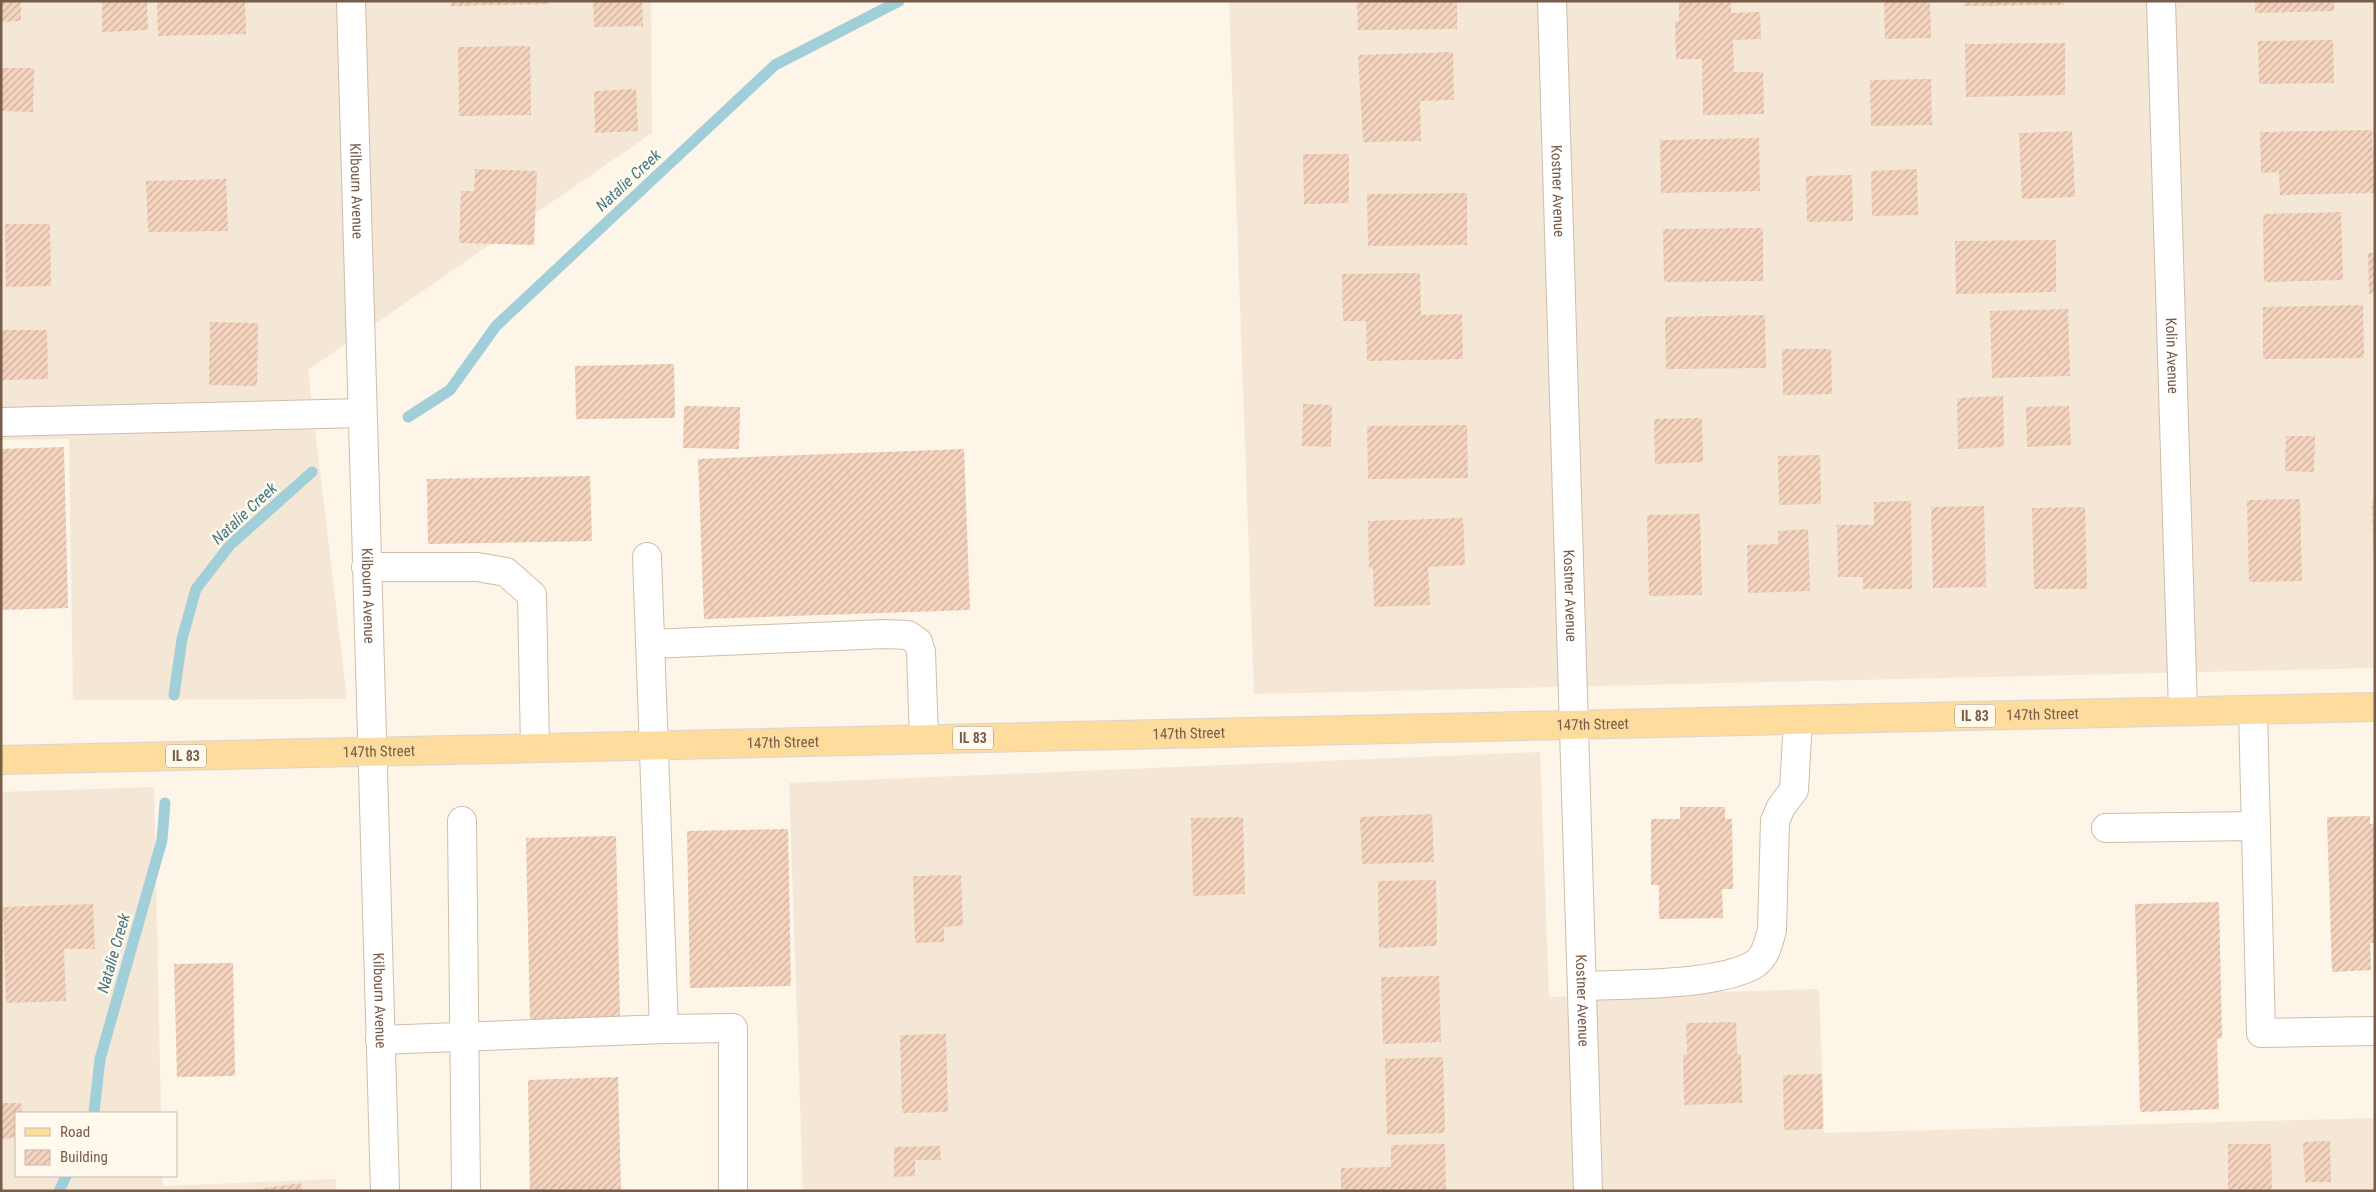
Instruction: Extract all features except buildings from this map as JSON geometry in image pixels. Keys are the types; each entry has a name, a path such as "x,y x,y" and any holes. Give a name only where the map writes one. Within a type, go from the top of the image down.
{"main road":[{"name":"147th Street","path":"1,760 2375,707"}],"street":[{"name":"Kilbourn Avenue","path":"351,1 385,1191"},
{"name":"Kostner Avenue","path":"1552,1 1588,1191"},
{"name":"Kolin Avenue","path":"2161,1 2183,711"},
{"path":"1,422 362,413"},
{"path":"647,557 652,745 664,1029"},
{"path":"366,567 477,566 506,572 532,595 535,748"},
{"path":"650,644 908,635 918,642 921,652 924,739"},
{"path":"2254,710 2261,1033 2375,1031"},
{"path":"1582,986 1687,981 1729,973 1756,963 1768,948 1772,930 1775,820 1780,807 1794,790 1798,720"},
{"path":"462,820 466,1191"},
{"path":"2106,828 2256,826"},
{"path":"380,1040 734,1028 734,1191"}],"shaded area":[{"path":"1,1 651,1 652,133 308,370 347,699 73,700 69,439 1,440"},
{"path":"1229,1 2375,1 2375,668 1254,694"},
{"path":"1540,752 1549,997 1819,989 1824,1133 2375,1118 2375,1191 803,1191 789,783"},
{"path":"154,787 161,1112 15,1112 15,1177 162,1177 163,1186 336,1179 336,1191 1,1191 1,792"}],"waterway":[{"name":"Natalie Creek","path":"408,417 450,390 496,326 775,65 899,1"},
{"name":"Natalie Creek","path":"174,695 182,639 196,589 230,545 312,472"},
{"name":"Natalie Creek","path":"94,1112 100,1059 162,840 165,803"},
{"name":"Natalie Creek","path":"59,1191 66,1177"}]}
